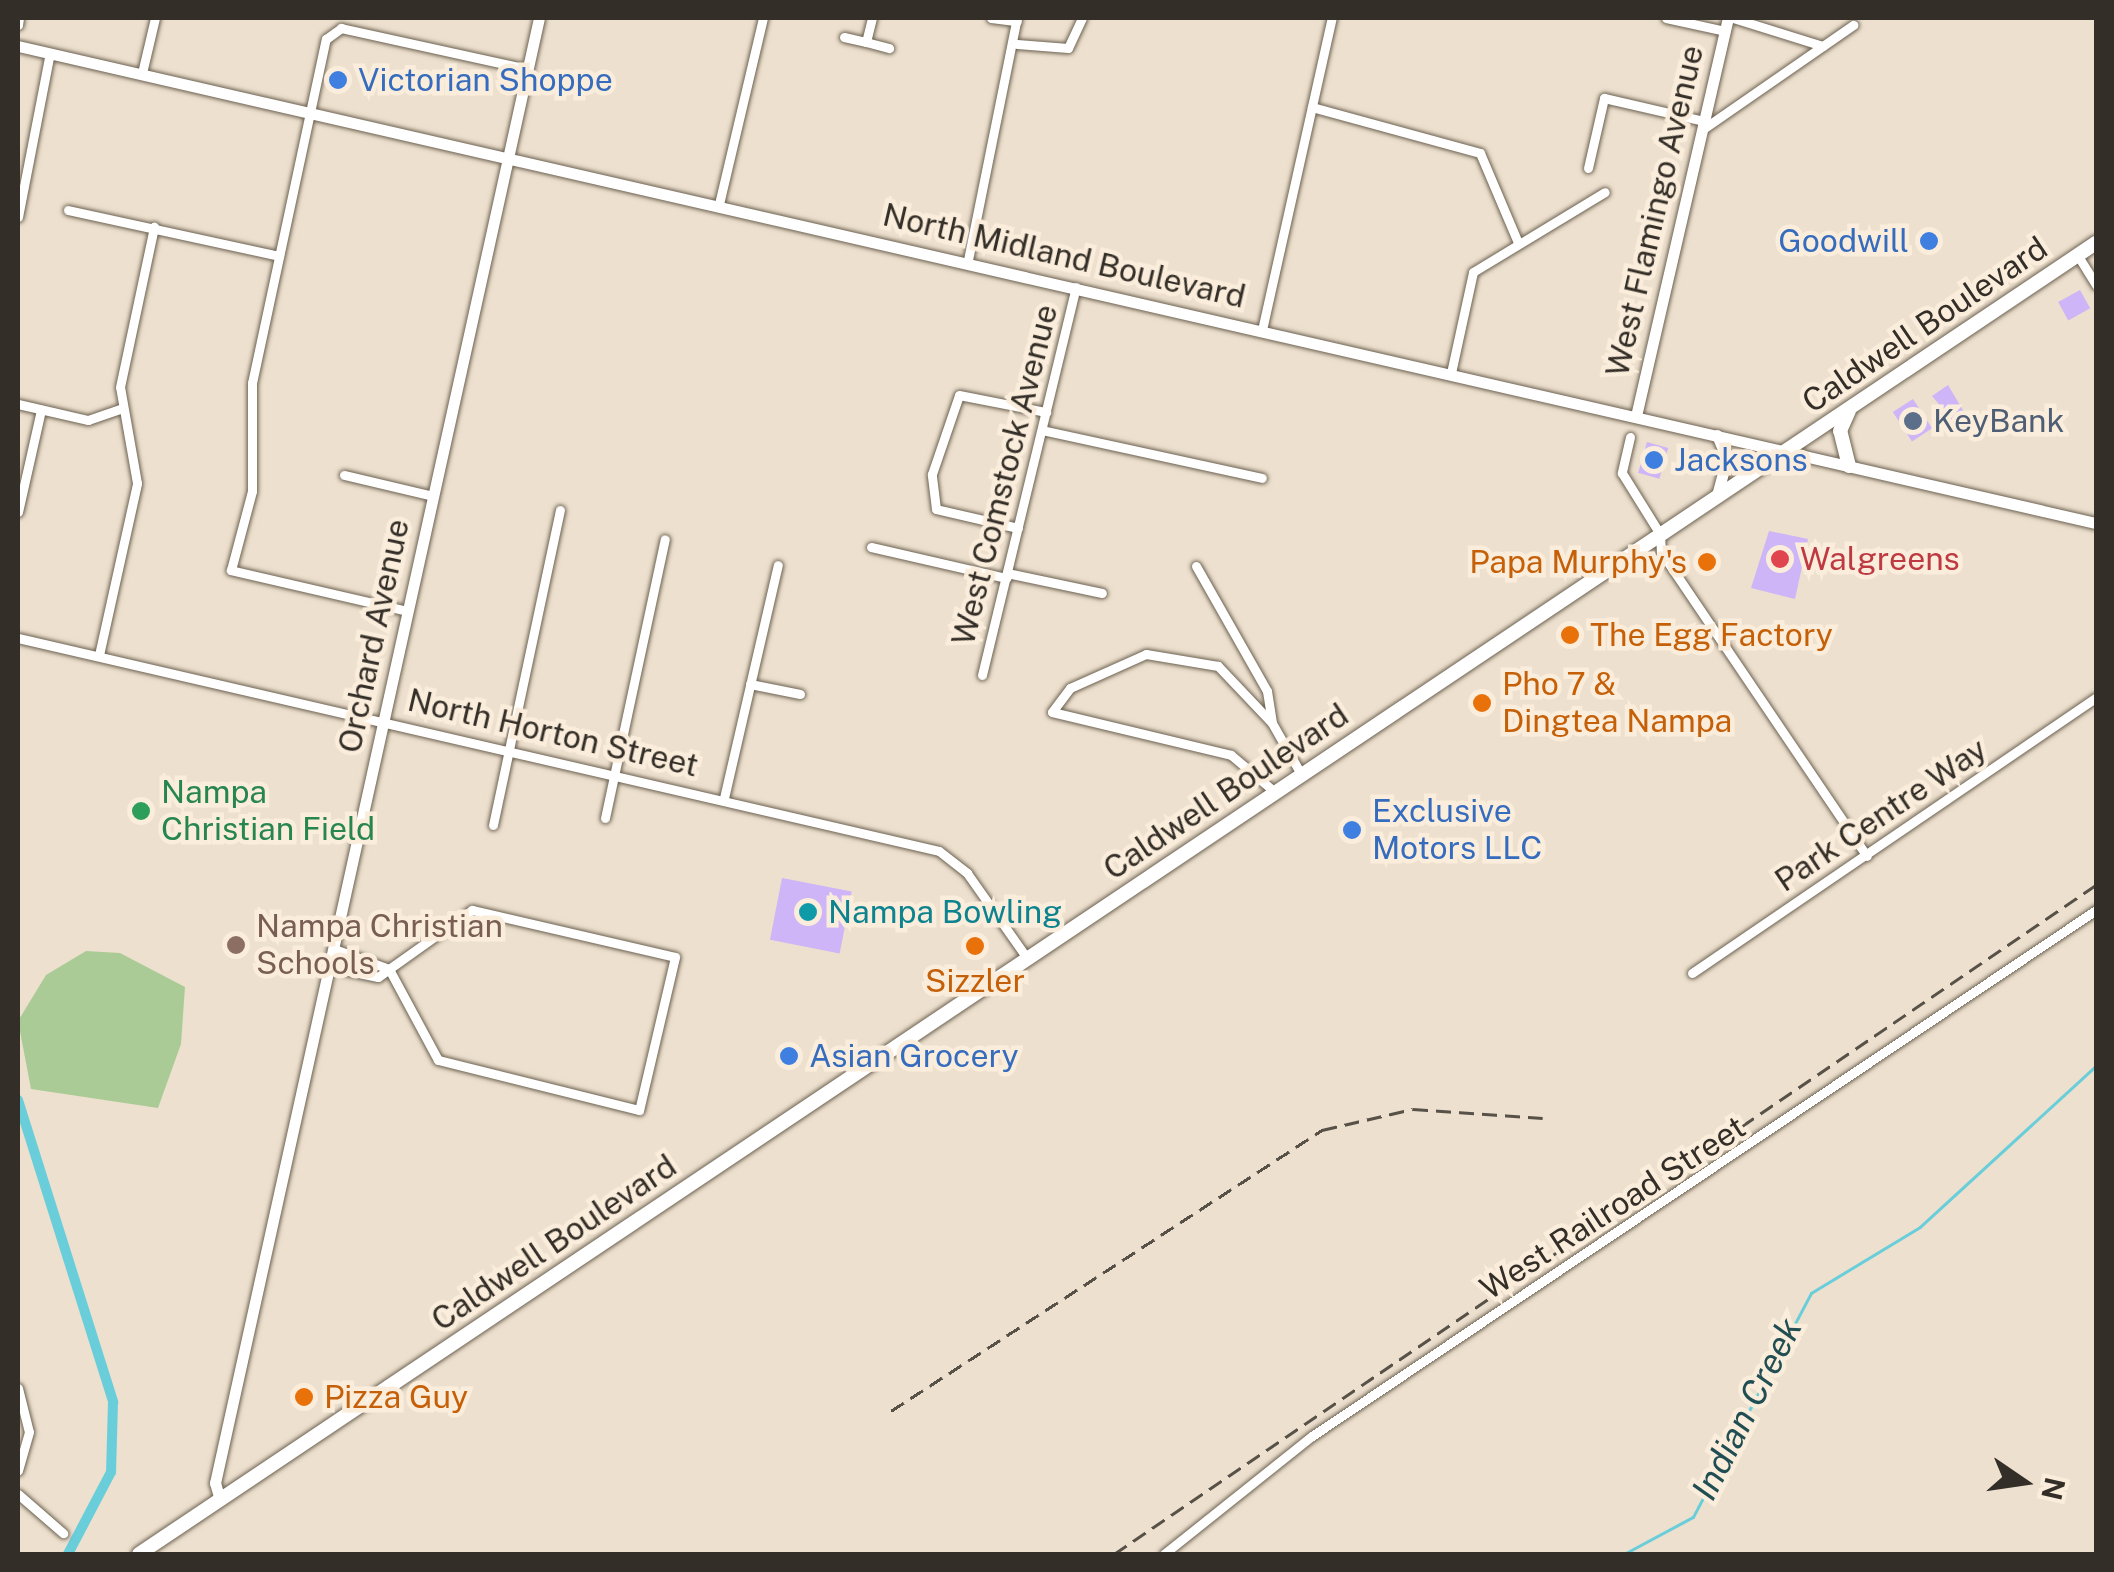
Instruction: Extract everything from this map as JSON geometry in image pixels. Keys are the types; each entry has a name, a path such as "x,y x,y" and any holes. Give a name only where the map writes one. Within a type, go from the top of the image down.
{"main road":[{"name":"Caldwell Boulevard","path":"139,1554 2096,243"},
{"path":"1849,411 1840,431 1849,466"}],"street":[{"path":"142,73 155,18"},
{"name":"Orchard Avenue","path":"220,1500 215,1482 539,18"},
{"path":"720,204 763,18"},
{"path":"866,42 872,18"},
{"path":"968,260 1017,44 1017,19 991,18"},
{"path":"1017,44 1068,48 1082,18"},
{"path":"1262,330 1332,18"},
{"path":"1666,18 1725,31"},
{"path":"1730,18 1823,46"},
{"name":"West Flamingo Avenue","path":"1636,416 1730,18"},
{"path":"1588,168 1604,98 1703,125 1853,25"},
{"path":"408,611 231,570 252,492 246,416 310,110 326,39 341,28 528,69"},
{"path":"844,37 889,48"},
{"name":"North Midland Boulevard","path":"18,46 508,154 2096,524"},
{"path":"18,217 50,53"},
{"path":"1312,107 1480,153 1517,240"},
{"path":"1451,373 1473,272 1517,240 1605,192"},
{"path":"68,210 279,256"},
{"path":"99,656 137,482 122,408 154,227"},
{"path":"2078,256 2096,286"},
{"name":"West Comstock Avenue","path":"982,674 1076,287"},
{"path":"1018,528 936,508 932,474 959,395 1046,412"},
{"path":"18,404 100,420 122,408"},
{"path":"18,512 40,410"},
{"path":"1042,430 1262,478"},
{"path":"1717,435 1727,458 1718,496"},
{"path":"1630,437 1622,472 1660,534 1661,552 1867,856"},
{"path":"344,475 433,496"},
{"path":"493,825 560,510"},
{"path":"604,818 665,538"},
{"path":"871,547 1102,593"},
{"path":"724,798 778,565"},
{"path":"1196,566 1267,691 1272,723"},
{"name":"North Horton Street","path":"18,638 384,719 945,853 1027,958"},
{"path":"1275,792 1231,755 1052,712 1070,688 1146,654 1218,666 1272,723 1301,774"},
{"path":"750,684 800,694"},
{"name":"Park Centre Way","path":"1692,973 2096,697"},
{"path":"330,967 378,977 389,969 472,910 675,957 646,1101 639,1110 616,1107 438,1060 389,969 334,949"},
{"name":"West Railroad Street","path":"1164,1554 1312,1436 2096,910"},
{"path":"18,1388 29,1432 18,1470"},
{"path":"18,1494 63,1533"}],"green space":[{"path":"86,951 120,953 185,987 181,1044 158,1108 31,1089 18,1021 46,975"}],"building":[{"path":"2080,290 2090,308 2068,320 2058,302"},
{"path":"1948,385 1973,427 1965,435 1932,396"},
{"name":"KeyBank","path":"1913,399 1932,428 1912,441 1893,412"},
{"name":"Jacksons","path":"1647,442 1668,448 1659,479 1638,473"},
{"name":"Walgreens","path":"1769,531 1808,539 1795,599 1751,588"},
{"name":"Nampa Bowling","path":"782,878 852,892 840,953 770,940"}],"waterway":[{"name":"Indian Creek","path":"1624,1554 1693,1517 1811,1293 1920,1227 2096,1066"},
{"path":"18,1100 113,1402 111,1472 68,1554"}],"railway":[{"path":"1114,1554 2096,885"},
{"path":"891,1411 1322,1130 1413,1109 1543,1118"}],"place":[{"name":"Victorian Shoppe","path":"338,80"},
{"name":"Goodwill","path":"1929,241"},
{"name":"KeyBank","path":"1913,421"},
{"name":"Jacksons","path":"1654,460"},
{"name":"Walgreens","path":"1780,559"},
{"name":"Papa Murphy's","path":"1707,562"},
{"name":"The Egg Factory","path":"1570,635"},
{"name":"Pho 7 & Dingtea Nampa","path":"1482,703"},
{"name":"Nampa Christian Field","path":"141,811"},
{"name":"Exclusive Motors LLC","path":"1352,830"},
{"name":"Nampa Bowling","path":"808,912"},
{"name":"Nampa Christian Schools","path":"236,945"},
{"name":"Sizzler","path":"975,946"},
{"name":"Asian Grocery","path":"789,1056"},
{"name":"Pizza Guy","path":"304,1397"}]}
